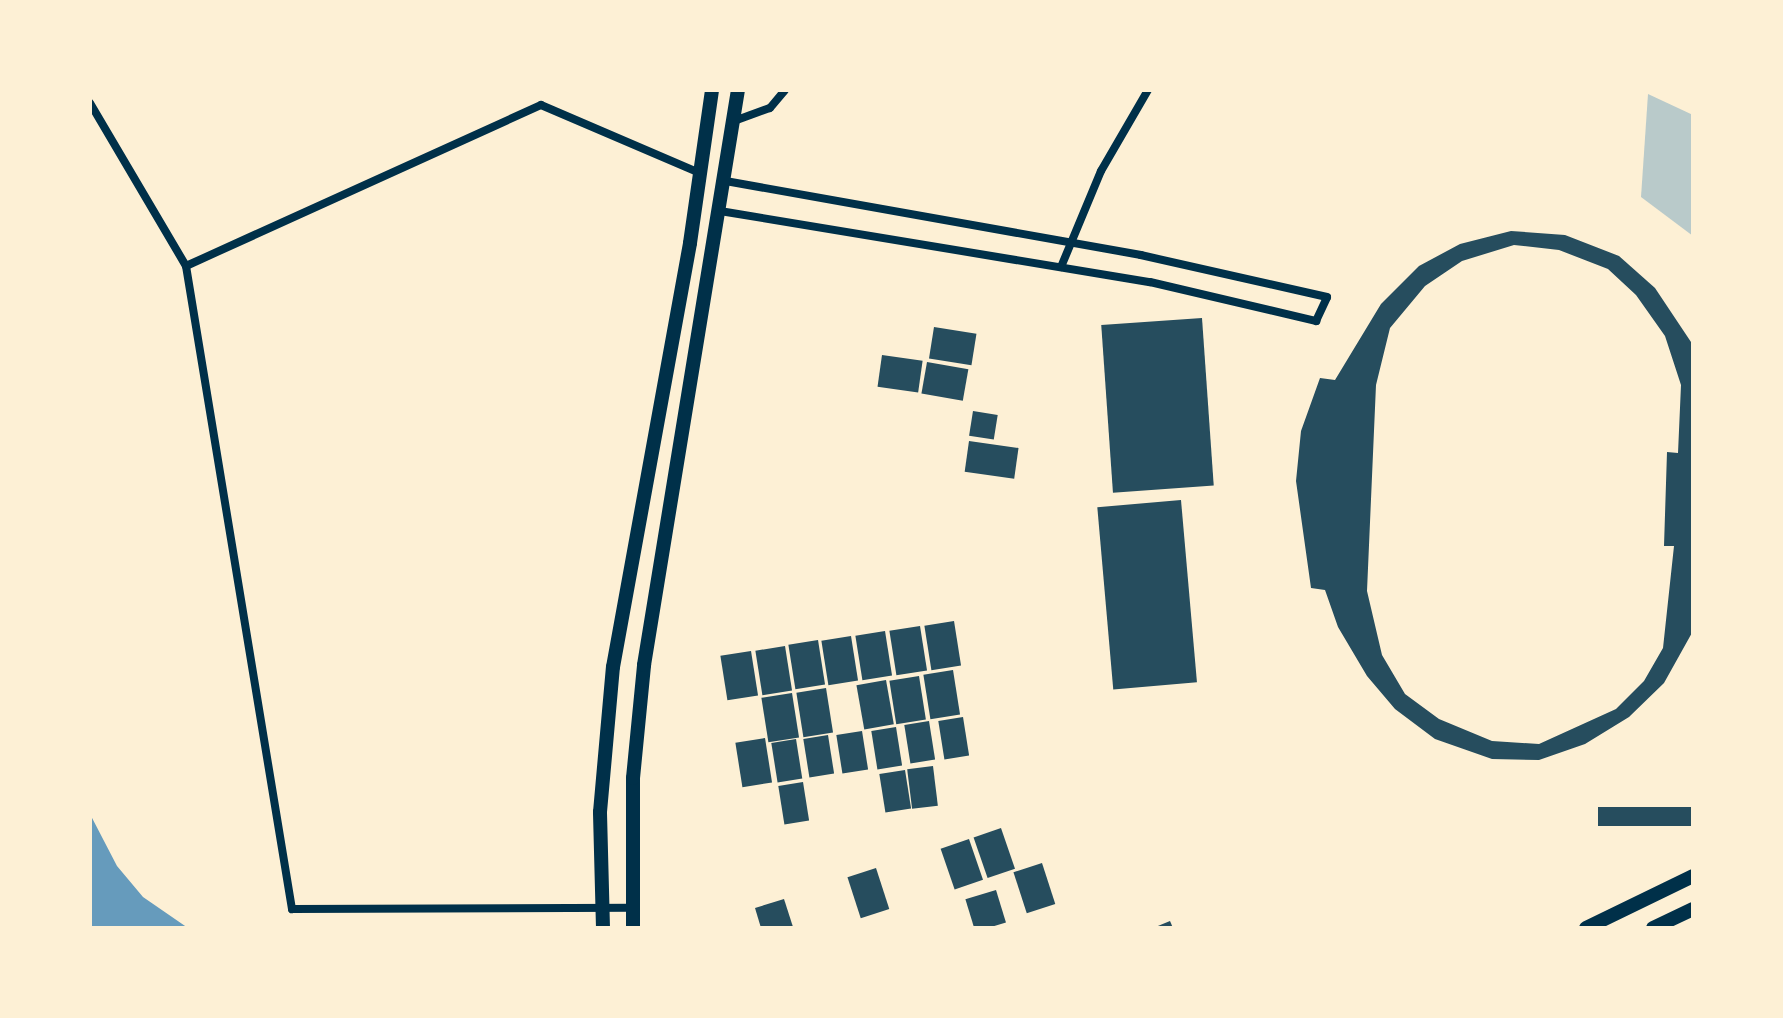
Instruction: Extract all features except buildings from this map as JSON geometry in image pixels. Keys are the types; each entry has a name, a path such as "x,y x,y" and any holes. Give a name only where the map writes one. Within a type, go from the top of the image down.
{"main road":[{"path":"603,928 602,778 613,667 712,90"},
{"path":"633,928 633,778 644,665 726,181 738,90"},
{"path":"1586,928 1693,876"},
{"path":"1653,928 1693,909"}],"street":[{"path":"734,121 770,108 785,90"},
{"path":"1061,267 1101,171 1148,90"},
{"path":"90,103 186,266 292,909 632,908"},
{"path":"186,266 541,105 700,173"},
{"path":"720,211 1061,267 1316,321 1327,297 1071,242 726,181"}],"shaded area":[{"path":"1648,94 1693,115 1693,236 1641,197"}],"water":[{"path":"90,814 117,866 143,897 188,928 90,928"}]}
